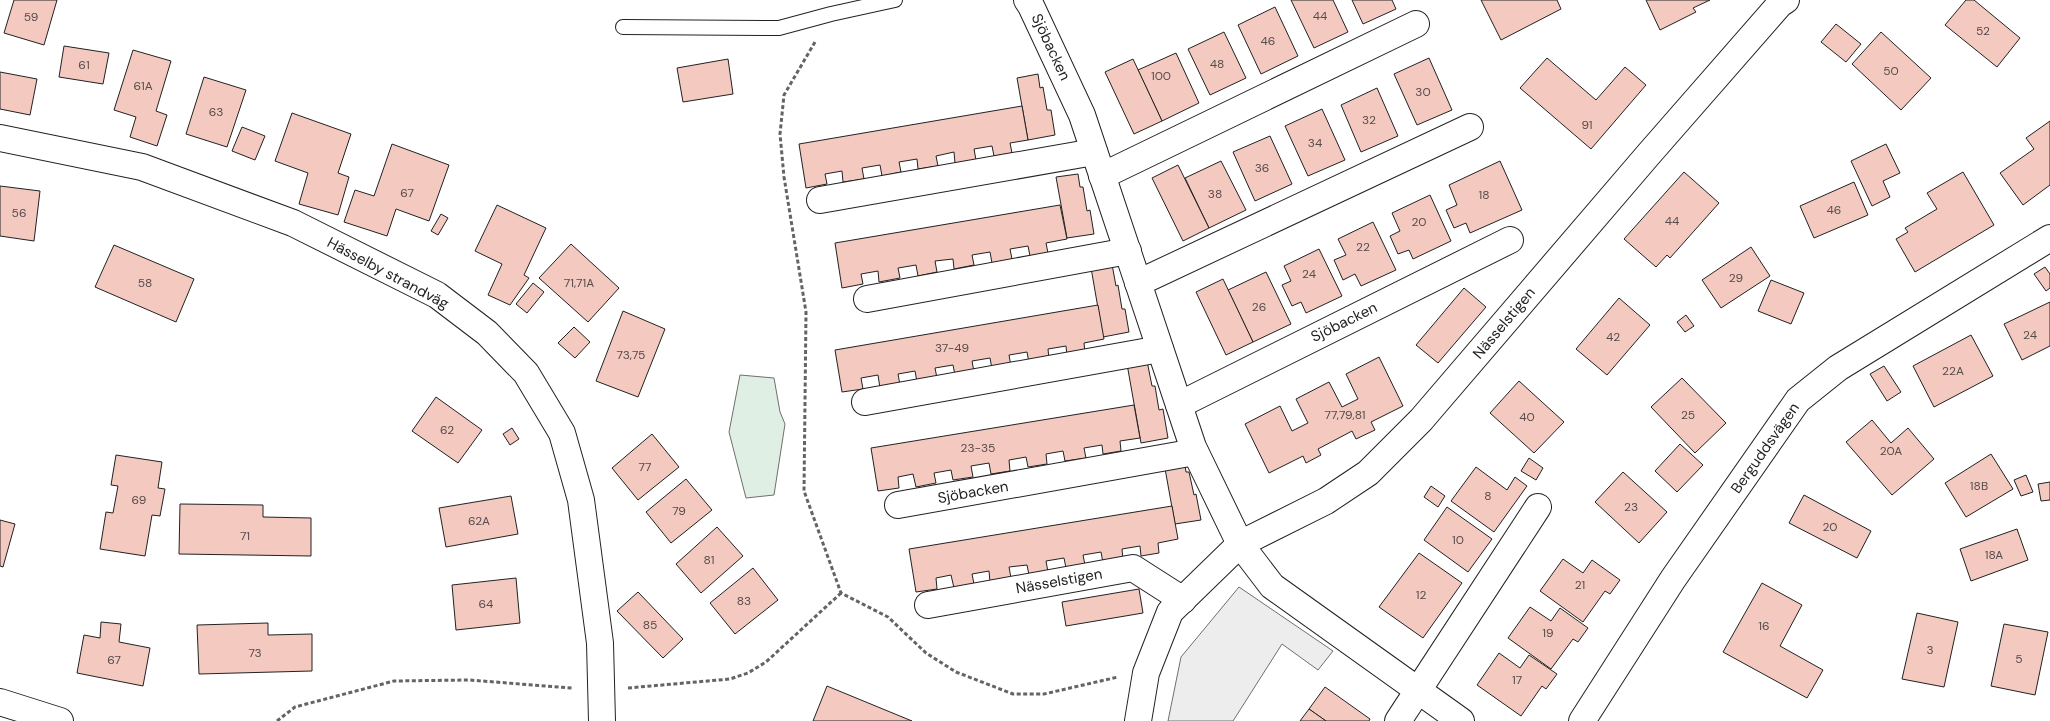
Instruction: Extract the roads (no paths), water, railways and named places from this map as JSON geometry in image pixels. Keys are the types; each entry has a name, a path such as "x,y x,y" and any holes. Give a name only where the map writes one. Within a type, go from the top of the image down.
{"street":[{"name":"Sjöbacken","path":"1026,0 1032,6 1082,115 1196,452 1240,544 1272,586 1461,721"},
{"name":"Nässelstigen","path":"1138,721 1146,673 1170,612 1240,544 1326,501 1361,478 1415,427 1648,155 1780,4 1786,0"},
{"path":"820,200 1098,164 1416,24"},
{"path":"1138,283 1470,127"},
{"name":"Hässelby strandväg","path":"0,138 142,167 293,223 437,295 487,333 526,373 562,433 581,500 600,643 602,721"},
{"name":"Berguddsvägen","path":"1582,721 1673,579 1798,400 1838,368 2050,238"},
{"name":"Sjöbacken","path":"1179,404 1510,240"},
{"path":"867,299 1128,252"},
{"path":"866,402 1160,349"},
{"name":"Sjöbacken","path":"898,505 1196,452"},
{"path":"1398,721 1538,508"},
{"name":"Nässelstigen","path":"928,605 1133,568 1183,600"},
{"path":"0,702 60,721"}],"lane":[{"path":"623,27 779,28 895,0"}]}
